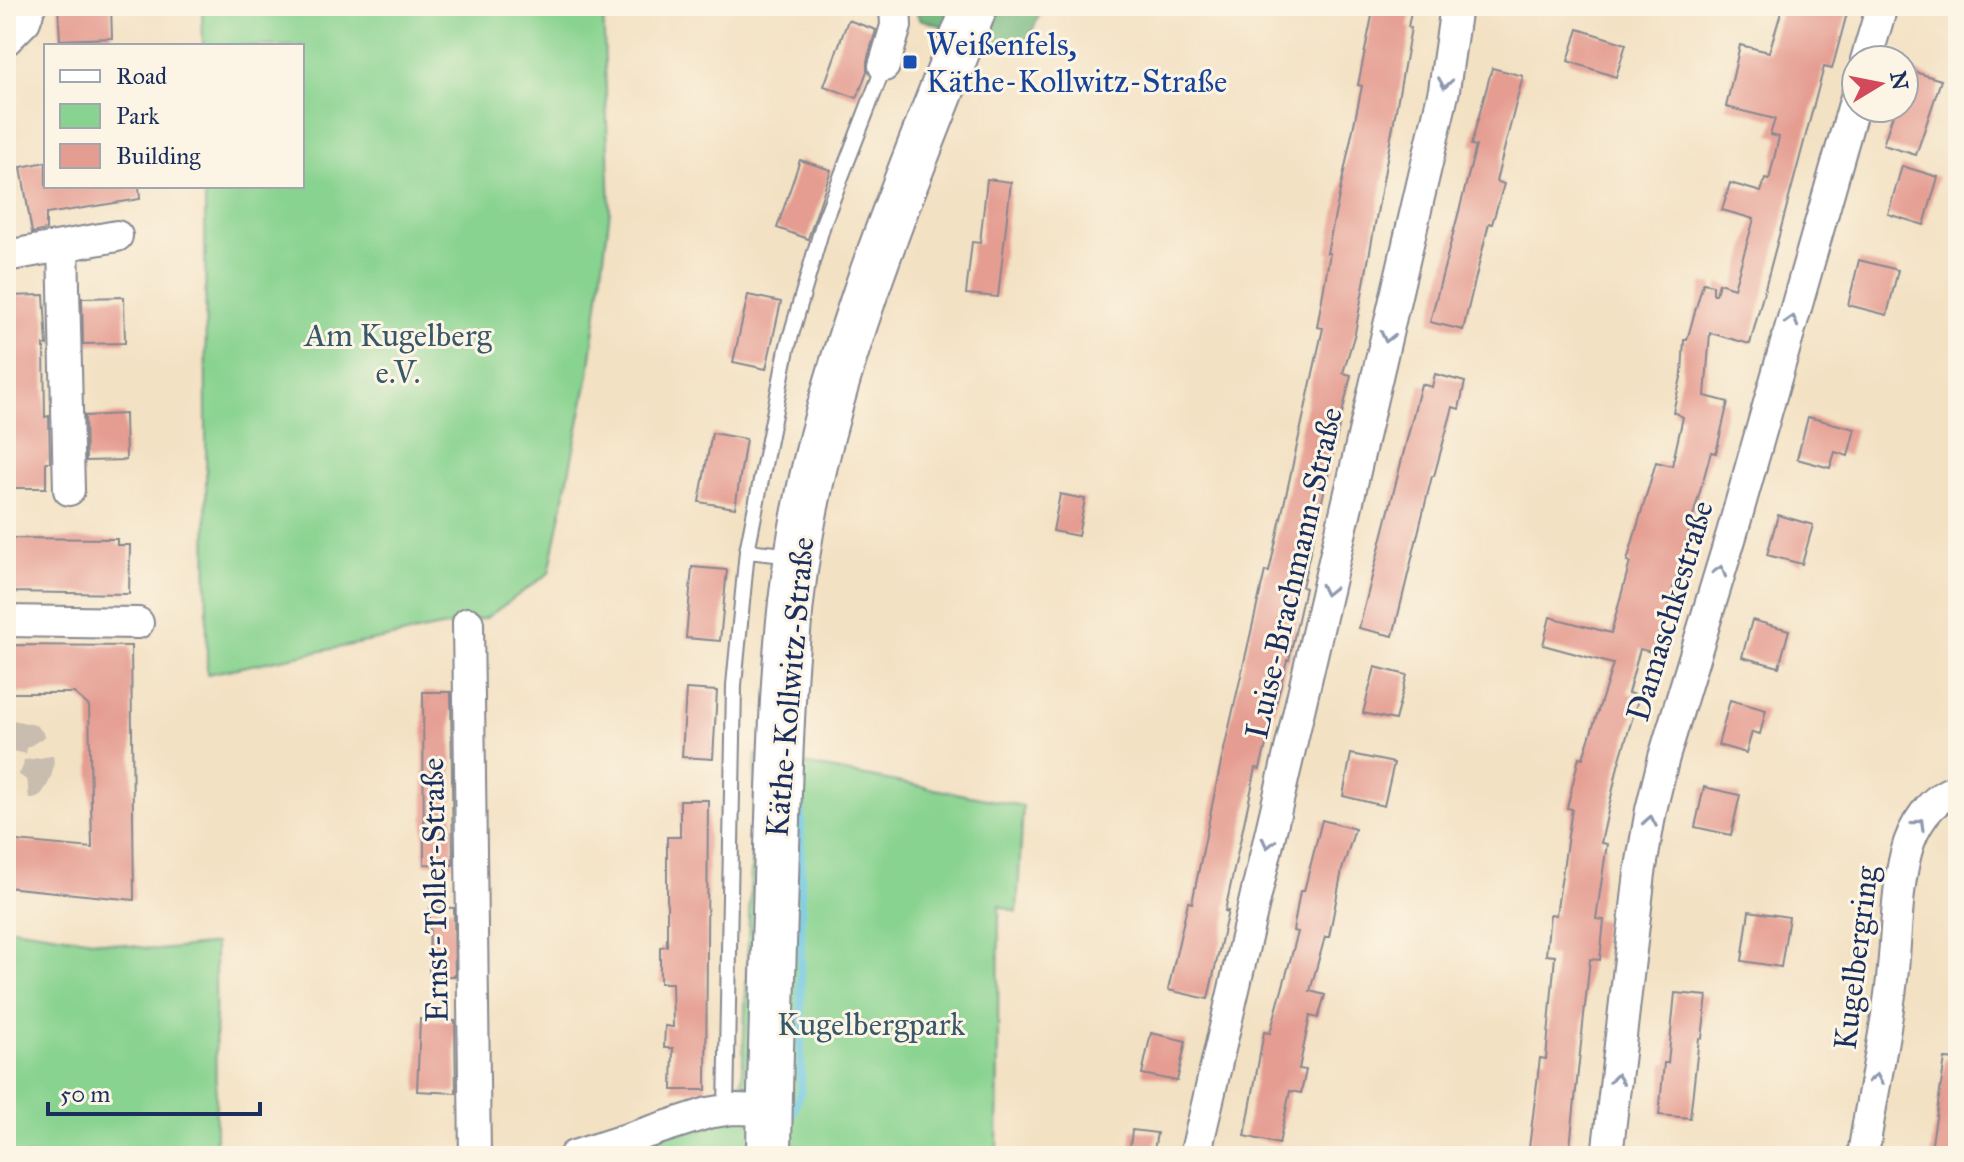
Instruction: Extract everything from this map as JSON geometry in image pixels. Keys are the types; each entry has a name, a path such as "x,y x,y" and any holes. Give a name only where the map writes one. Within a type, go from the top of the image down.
{"main road":[{"name":"Käthe-Kollwitz-Straße","path":"769,1156 781,727 789,624 803,519 820,441 844,357 876,263 975,6"}],"street":[{"path":"6,40 25,21 30,6"},
{"path":"884,66 896,26 895,6"},
{"name":"Luise-Brachmann-Straße","path":"1195,1156 1444,90 1456,6"},
{"path":"1871,44 1882,6"},
{"name":"Damaschkestraße","path":"1607,1156 1640,873 1664,757 1732,533 1848,124"},
{"path":"6,256 117,236"},
{"path":"63,247 69,490"},
{"path":"6,621 138,623"},
{"name":"Ernst-Toller-Straße","path":"468,623 475,1156"},
{"name":"Kugelbergring","path":"1863,1156 1892,986 1906,852 1915,829 1927,812 1940,798 1958,790"},
{"path":"574,1156 708,1113 769,1110"}],"lane":[{"path":"726,1110 734,685 747,551 787,349 824,221 884,66"},
{"path":"747,551 798,557"}],"green space":[{"name":"Am Kugelberg e.V.","path":"202,6 603,6 610,210 589,374 549,573 486,618 207,674 205,188 304,188 304,44 203,44"},
{"path":"915,6 1043,6 1024,51 919,19"},
{"name":"Kugelbergpark","path":"756,755 1023,806 1017,912 999,906 997,1156 546,1156 742,1082"},
{"path":"6,927 159,950 215,944 216,1156 6,1156"}],"building":[{"path":"58,6 111,6 112,38 60,40"},
{"path":"1374,6 1412,6 1408,27 1411,28 1355,333 1343,373 1351,375 1302,587 1305,588 1289,660 1260,769 1256,768 1208,999 1168,990 1188,902 1192,903 1220,767 1265,571 1269,572 1323,328 1317,327 1330,253 1327,253 1362,86 1358,85"},
{"path":"1783,6 1849,6 1832,69 1824,67 1750,344 1710,333 1705,396 1728,402 1716,453 1711,452 1655,653 1640,649 1628,693 1639,696 1618,766 1601,843 1607,844 1596,919 1604,920 1600,960 1590,959 1569,1156 1528,1156 1540,1058 1546,1059 1555,956 1546,955 1550,914 1556,915 1572,809 1567,808 1579,757 1583,758 1613,664 1543,645 1550,617 1611,633 1630,562 1627,561 1656,462 1672,466 1683,417 1673,412 1682,373 1684,340 1687,340 1703,283 1713,285 1713,294 1716,294 1719,283 1734,288 1754,219 1722,210 1730,183 1761,192 1765,179 1769,180 1779,137 1770,135 1775,119 1726,107 1740,45 1769,52"},
{"path":"848,20 876,30 857,98 824,86"},
{"path":"1578,29 1626,44 1616,77 1568,61"},
{"path":"1492,68 1523,76 1496,181 1504,184 1492,224 1489,223 1463,330 1430,322 1476,146 1471,145"},
{"path":"1920,74 1941,80 1916,155 1883,145 1890,124 1920,124"},
{"path":"800,160 831,170 808,239 777,228"},
{"path":"44,162 44,188 139,188 140,199 46,214 46,230 32,233 21,167"},
{"path":"1902,166 1938,177 1924,225 1888,214"},
{"path":"987,179 1011,182 998,297 966,294 972,242 980,243"},
{"path":"1859,260 1898,270 1887,315 1848,305"},
{"path":"44,295 47,345 44,345 45,417 49,416 50,462 46,462 46,488 6,488 6,296"},
{"path":"748,295 781,302 766,369 733,362"},
{"path":"124,297 125,343 83,344 82,298"},
{"path":"1435,374 1465,382 1459,409 1453,407 1432,476 1393,636 1359,628 1421,384 1432,387"},
{"path":"125,414 126,460 86,461 85,416"},
{"path":"1808,417 1855,429 1848,456 1835,452 1830,468 1797,459"},
{"path":"712,433 746,439 735,508 699,502"},
{"path":"1060,494 1085,499 1078,536 1053,531"},
{"path":"1778,515 1813,525 1802,564 1767,555"},
{"path":"6,538 117,539 117,545 130,545 129,594 6,592"},
{"path":"692,567 727,570 720,641 686,638"},
{"path":"1752,620 1789,630 1779,667 1742,657"},
{"path":"6,645 131,646 134,900 6,887 6,840 92,848 89,706 74,693 6,693"},
{"path":"1375,667 1407,675 1395,720 1363,713"},
{"path":"686,689 717,691 713,759 682,757"},
{"path":"423,692 451,692 453,865 424,864"},
{"path":"1730,700 1766,710 1760,734 1752,732 1746,753 1718,745"},
{"path":"1351,754 1394,763 1384,806 1343,796"},
{"path":"1704,787 1740,795 1731,835 1695,827"},
{"path":"680,800 708,800 706,1090 672,1090 673,1048 664,1048 665,1026 673,1027 672,983 660,983 660,947 667,946 667,837 680,837"},
{"path":"1322,820 1355,829 1342,870 1329,937 1325,937 1310,991 1325,995 1318,1018 1310,1016 1299,1069 1306,1070 1301,1093 1290,1091 1279,1144 1245,1136 1264,1032 1270,1033 1298,932 1293,931 1300,891 1304,891"},
{"path":"430,907 454,908 455,976 429,976"},
{"path":"1749,911 1789,917 1781,967 1742,961"},
{"path":"1675,993 1707,996 1690,1118 1659,1115"},
{"path":"420,1019 455,1021 456,1093 417,1091"},
{"path":"1151,1033 1186,1041 1177,1081 1142,1074"},
{"path":"1945,1059 1958,1060 1958,1156 1930,1156"},
{"path":"1132,1130 1157,1133 1153,1156 1129,1156"}],"waterway":[{"path":"793,1114 801,1089 801,786"}],"tunnel":[{"path":"6,734 29,739 39,761 31,783 6,785"}],"place":[{"name":"Weißenfels, Käthe-Kollwitz-Straße","path":"910,62"}]}
